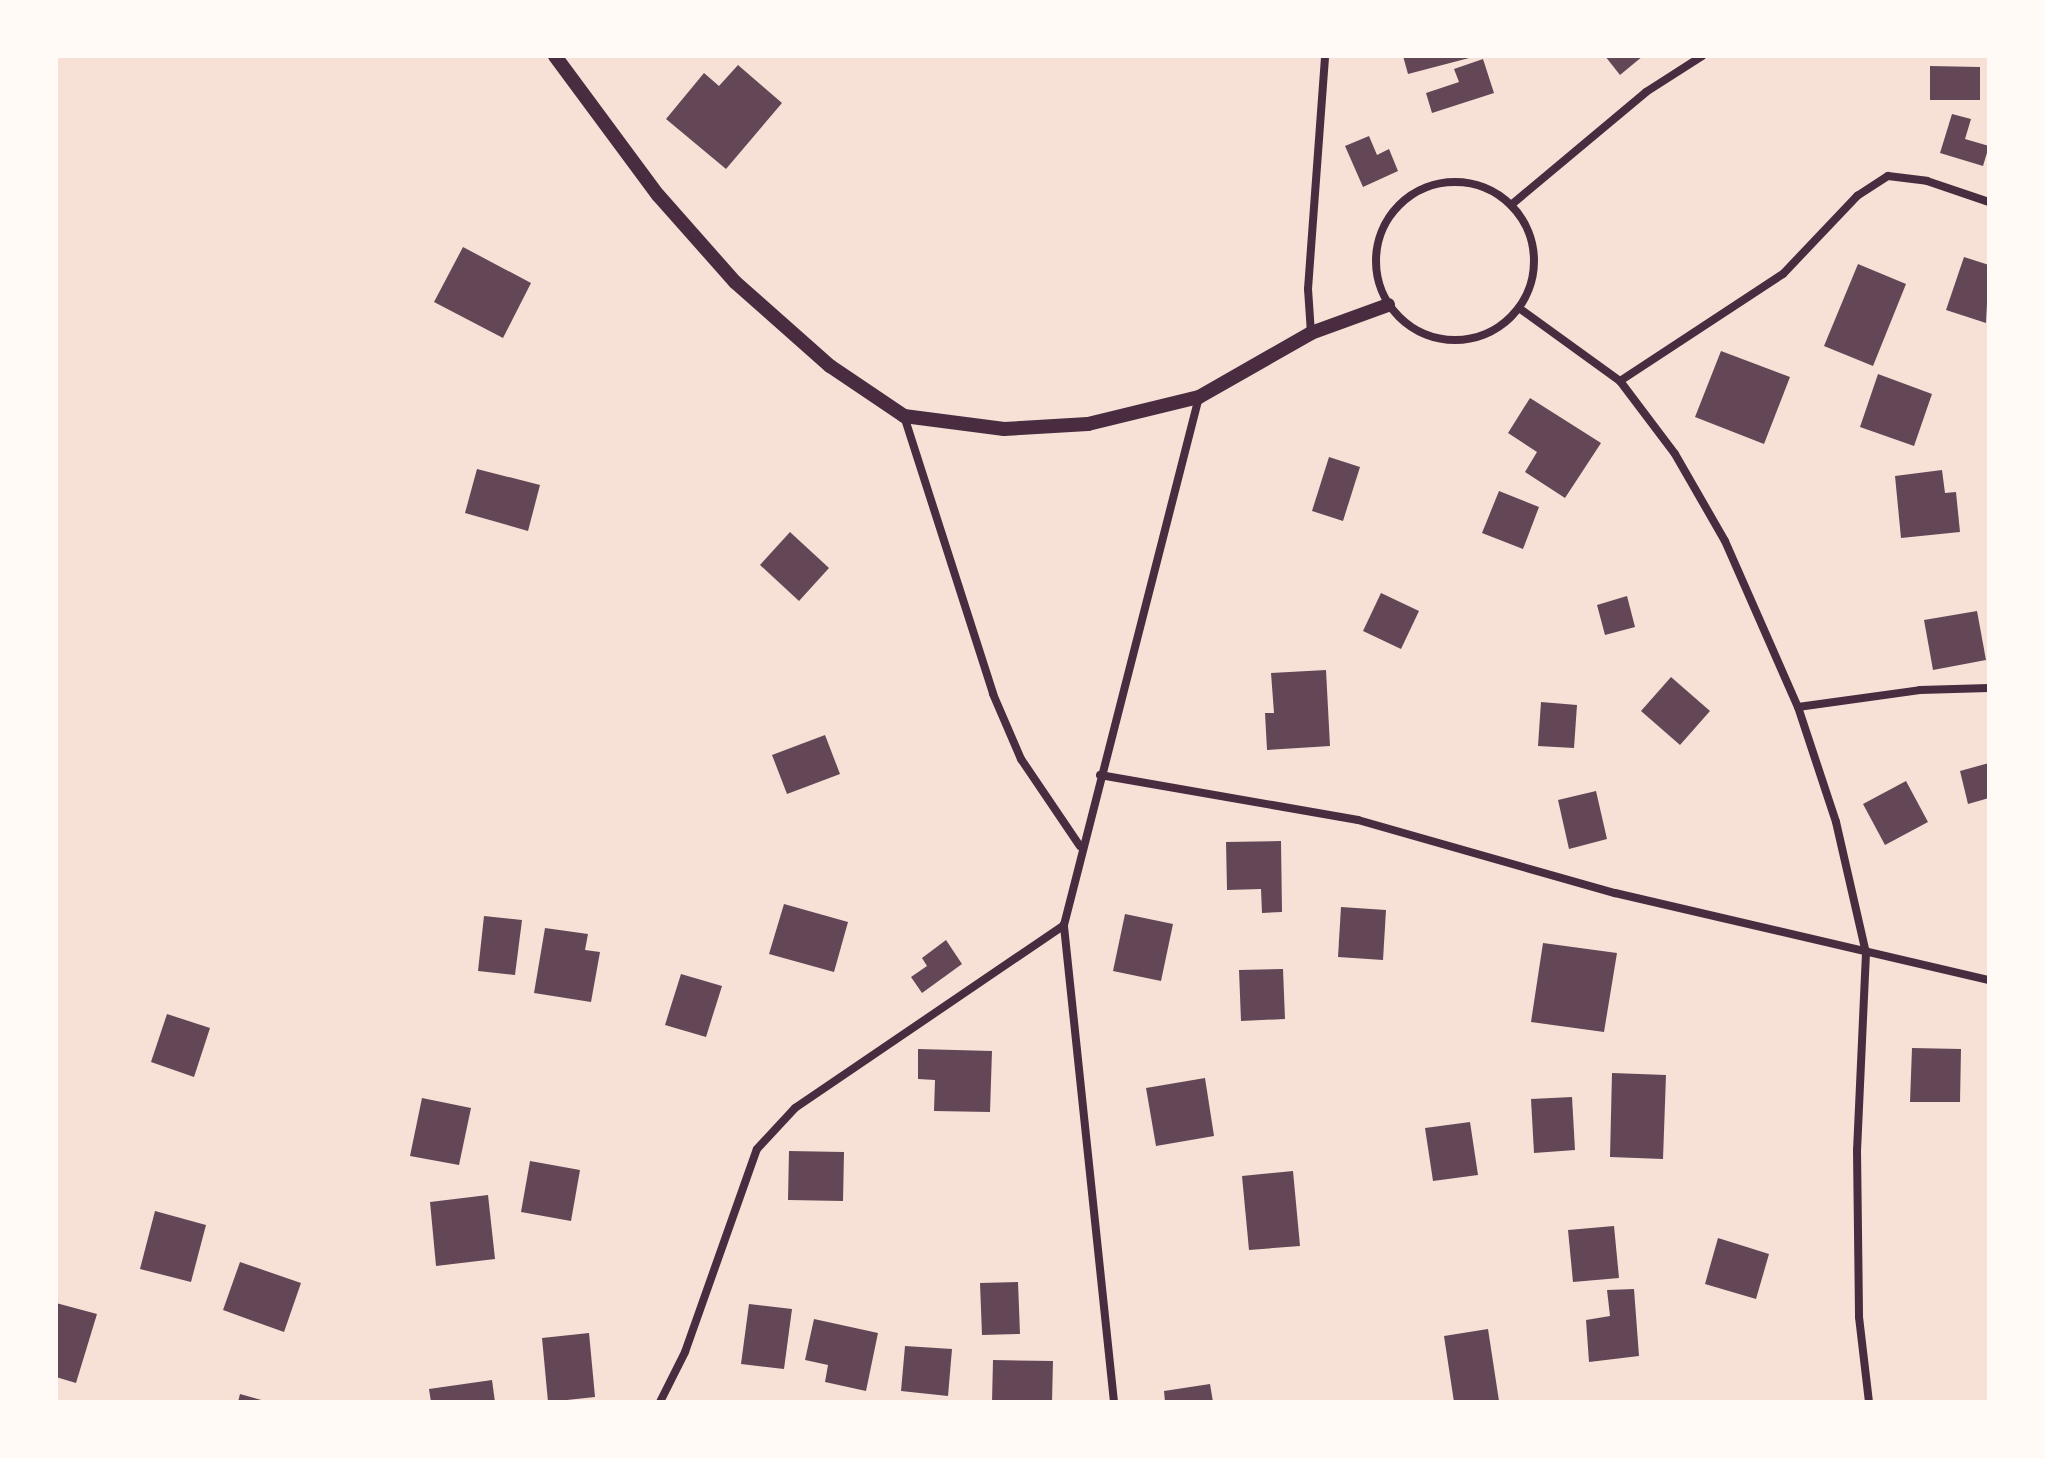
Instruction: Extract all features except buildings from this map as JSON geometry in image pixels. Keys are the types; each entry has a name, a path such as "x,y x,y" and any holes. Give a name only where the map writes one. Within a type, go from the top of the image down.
{"street":[{"path":"555,56 658,195 735,282 830,366 904,416 1004,429 1088,424 1199,397 1311,333 1388,305"},
{"path":"1311,333 1308,289 1325,56"},
{"path":"1511,205 1646,92 1702,56"},
{"path":"1620,381 1783,274 1857,196 1888,176 1927,181 1989,202"},
{"path":"1460,181 1488,189 1511,205 1527,228 1534,255 1531,283 1519,308 1490,333 1452,341 1416,331 1388,305 1377,278 1376,249 1386,221 1405,199 1431,184 1460,181"},
{"path":"1519,308 1620,381 1675,454 1725,541 1798,707 1836,822 1866,953 1857,1165 1859,1317 1869,1402"},
{"path":"1114,1402 1064,925 1080,846 1199,397"},
{"path":"904,416 993,694 1021,759 1080,846"},
{"path":"1798,707 1920,690 1989,688"},
{"path":"1100,775 1358,820 1615,893 1989,980"},
{"path":"660,1402 685,1352 732,1208 757,1149 795,1108 1064,925"}]}
